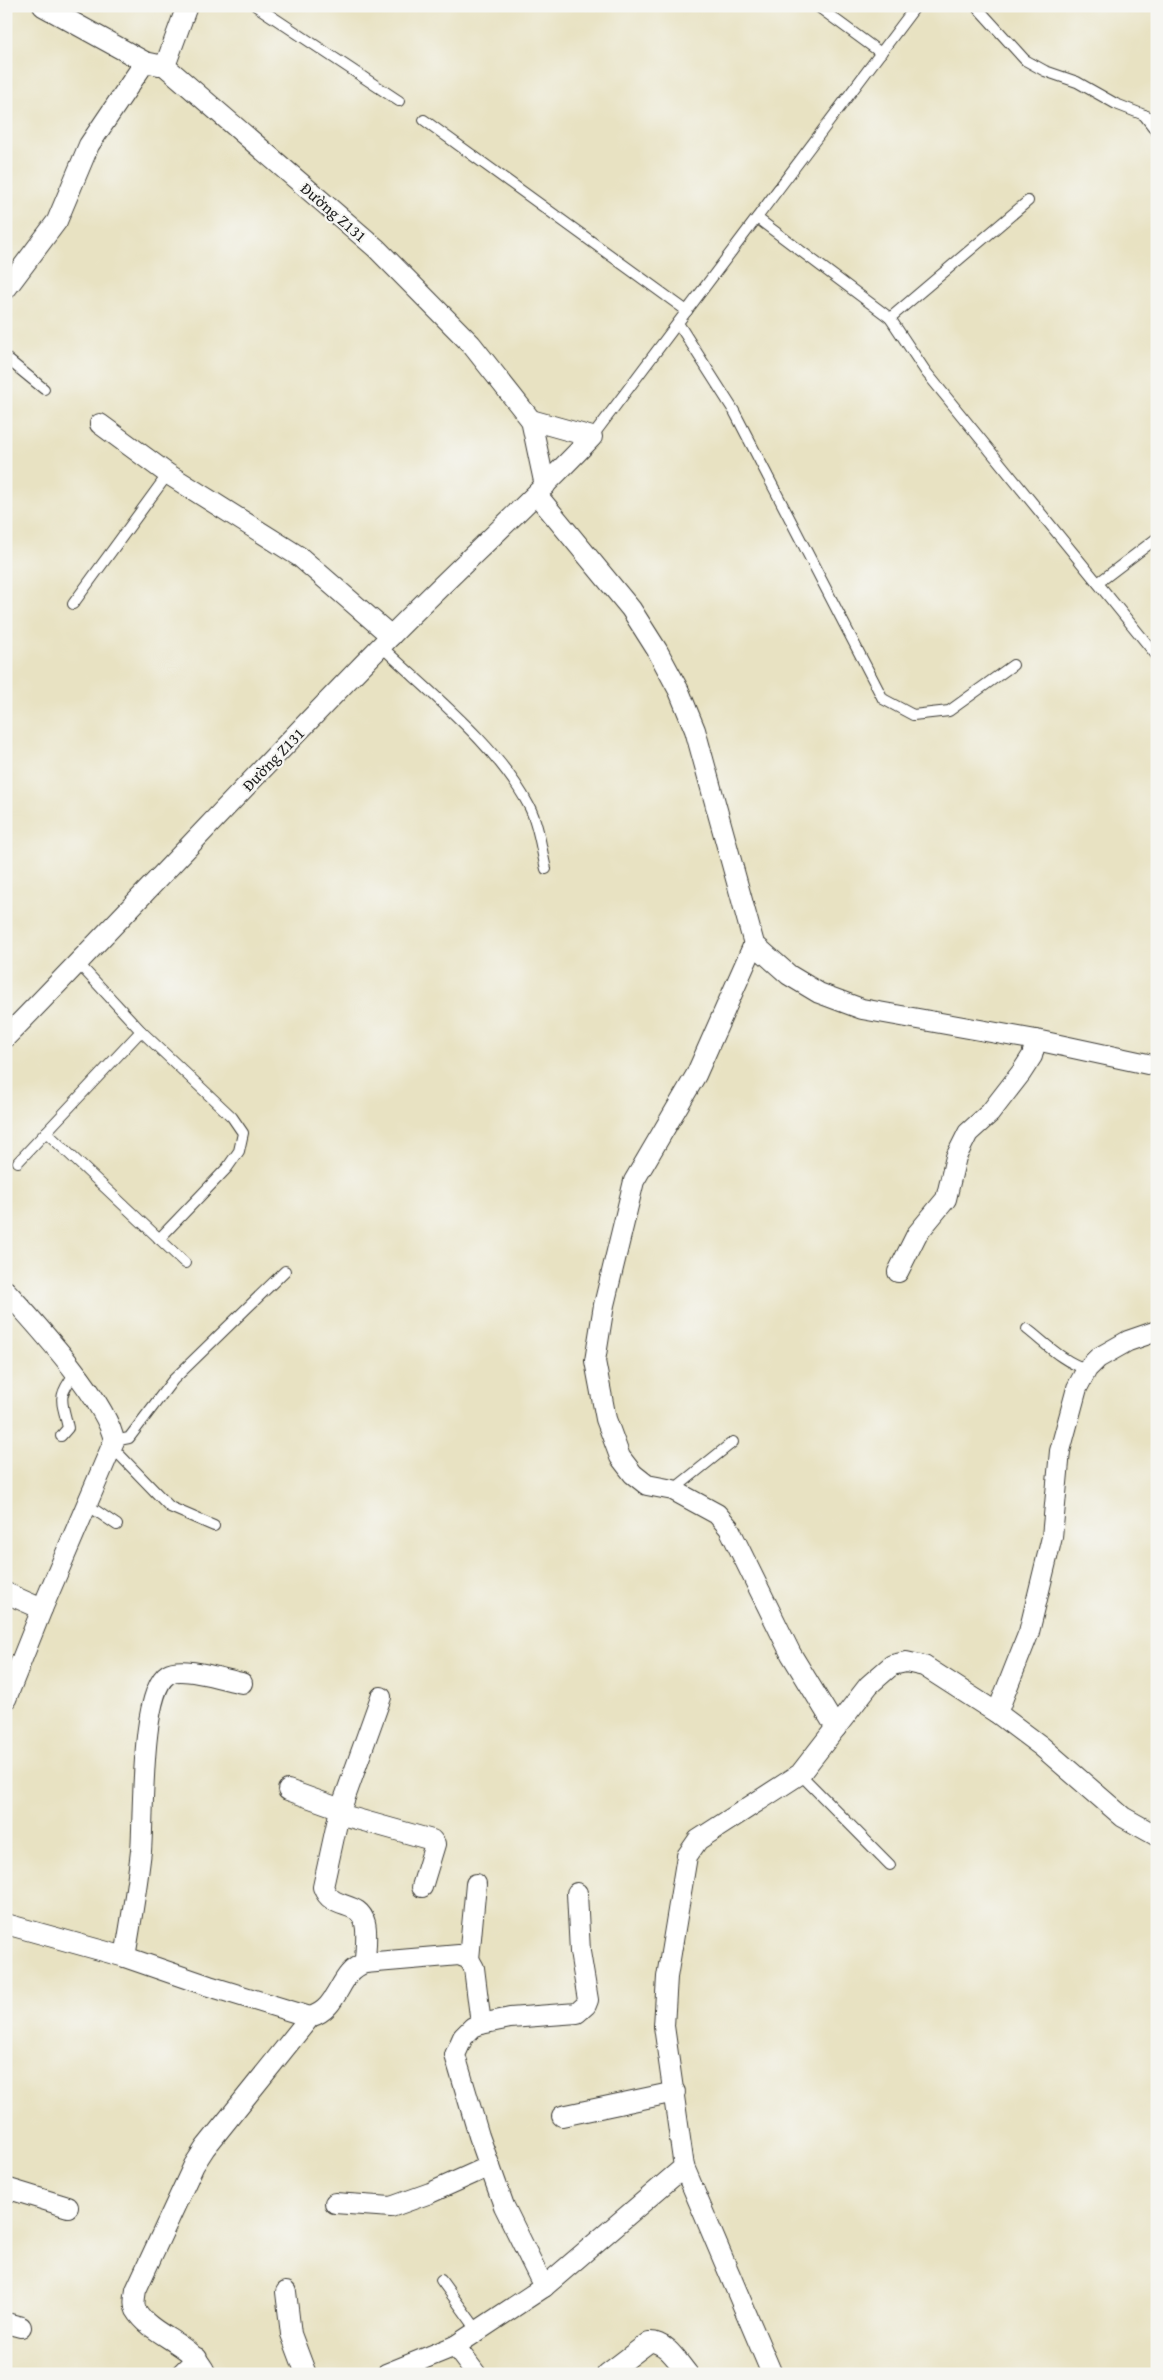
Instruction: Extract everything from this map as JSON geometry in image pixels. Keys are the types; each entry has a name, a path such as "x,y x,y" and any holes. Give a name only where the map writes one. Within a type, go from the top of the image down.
{"street":[{"path":"43,6 145,62 165,66 187,6"},
{"path":"6,289 57,221 89,145 145,62"},
{"name":"Đường Z131","path":"165,66 376,248 471,344 531,420"},
{"path":"592,437 531,420 541,491 631,610 658,650 679,691 695,730 754,944 789,975 818,993 862,1009 1036,1040 1157,1066"},
{"path":"100,424 168,474 300,557 386,641"},
{"name":"Đường Z131","path":"10,1024 78,963 386,641 541,491 592,437"},
{"path":"754,944 696,1076 634,1181 604,1305 595,1361 606,1419 620,1457 633,1474 648,1485 673,1490 718,1514 729,1528 791,1654 836,1728"},
{"path":"898,1272 917,1234 946,1198 956,1157 968,1133 990,1113 1021,1073 1032,1056 1036,1040"},
{"path":"6,1291 44,1333 75,1373 108,1424 113,1444 86,1504 6,1699"},
{"path":"996,1713 1029,1632 1052,1537 1060,1451 1077,1388 1087,1369 1098,1358 1128,1341 1157,1331"},
{"path":"6,1593 42,1609"},
{"path":"772,2374 684,2167 675,2092 664,2026 667,1977 687,1856 698,1840 800,1774 868,1685 892,1664 906,1662 924,1666 996,1713 1041,1746 1123,1817 1157,1836"},
{"path":"125,1957 141,1852 146,1738 159,1682 169,1673 185,1671 242,1683"},
{"path":"365,1963 365,1924 361,1914 353,1908 332,1901 326,1896 322,1887 340,1811 381,1697"},
{"path":"288,1790 340,1811 432,1840 435,1844 422,1887"},
{"path":"476,1884 469,1959 474,1968 481,2024"},
{"path":"544,2286 504,2206 455,2055 463,2037 473,2027 510,2018 578,2013 586,2005 588,2000 580,1952 577,1893"},
{"path":"6,1924 125,1957 209,1986 310,2017 322,2014 349,1973 357,1965 447,1955 459,1955 469,1959"},
{"path":"181,2374 201,2366 136,2310 134,2302 136,2290 198,2160 310,2017"},
{"path":"562,2116 675,2092"},
{"path":"335,2203 391,2207 430,2193 490,2166"},
{"path":"386,2374 455,2346 544,2286 684,2167"},
{"path":"6,2188 68,2207"},
{"path":"286,2292 290,2334 306,2374"},
{"path":"607,2374 649,2342 656,2342 662,2344 688,2374"},
{"path":"455,2346 476,2374"}],"lane":[{"path":"256,6 399,101"},
{"path":"817,6 881,53"},
{"path":"592,437 916,6"},
{"path":"976,6 1025,60 1045,71 1077,82 1116,104 1157,120"},
{"path":"1143,114 1157,132"},
{"path":"424,120 687,311"},
{"path":"890,318 1028,201"},
{"path":"757,218 890,318 926,372 1157,656"},
{"path":"678,323 734,411 883,699 913,715 949,711 1013,665"},
{"path":"6,358 44,390"},
{"path":"73,604 168,474"},
{"path":"1098,584 1157,538"},
{"path":"386,641 490,750 530,807 538,831 546,870"},
{"path":"78,963 141,1031 232,1118 243,1133 239,1151 227,1168 160,1239"},
{"path":"18,1162 141,1031"},
{"path":"46,1132 185,1263"},
{"path":"214,1526 170,1506 113,1444 129,1438 173,1380 285,1271"},
{"path":"1027,1329 1065,1359 1076,1366 1087,1369"},
{"path":"60,1436 68,1428 61,1403 63,1390 75,1373"},
{"path":"673,1490 733,1442"},
{"path":"86,1504 117,1525"},
{"path":"800,1774 890,1865"},
{"path":"441,2280 478,2331"}]}
